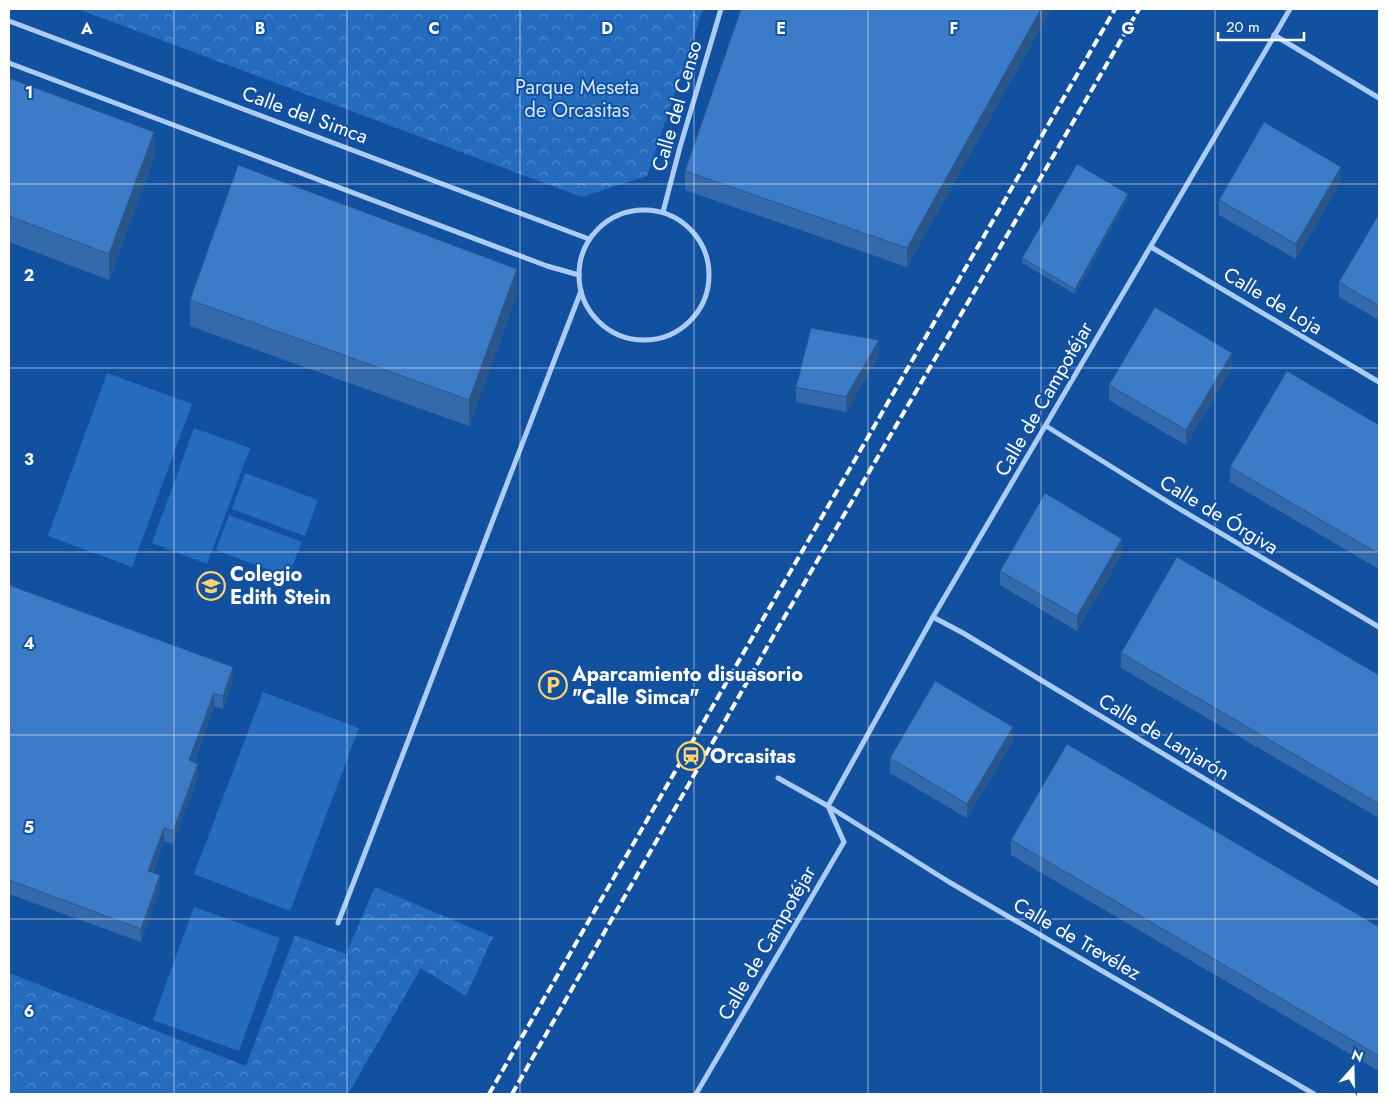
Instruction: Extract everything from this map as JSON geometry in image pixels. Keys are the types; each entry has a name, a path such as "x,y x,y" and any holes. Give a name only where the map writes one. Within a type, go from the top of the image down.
{"street":[{"name":"Calle del Censo","path":"663,212 680,147 721,9"},
{"name":"Calle de Campotéjar","path":"696,1094 844,842 828,806 933,618 1290,9"},
{"name":"Calle del Simca","path":"9,21 590,239"},
{"path":"1274,35 1379,98"},
{"path":"9,62 547,266 579,275"},
{"path":"635,210 663,212 684,223 700,240 708,262 709,285 702,306 684,327 660,339 633,340 615,334 599,322 588,308 581,291 579,275 581,256 590,239 609,219 635,210"},
{"name":"Calle de Loja","path":"1151,246 1379,382"},
{"path":"338,923 581,291"},
{"name":"Calle de Órgiva","path":"1046,426 1173,505 1379,626"},
{"name":"Calle de Lanjarón","path":"933,618 963,633 1379,884"},
{"path":"778,778 828,806"},
{"name":"Calle de Trevélez","path":"828,806 949,882 1314,1094"}],"green space":[{"name":"Parque Meseta de Orcasitas","path":"78,9 703,9 647,176 582,197"},
{"path":"107,373 192,404 132,567 48,536"},
{"path":"194,428 250,448 207,564 152,543"},
{"path":"245,473 318,500 305,536 232,509"},
{"path":"229,515 302,542 288,577 216,550"},
{"path":"263,692 359,728 290,911 194,874"},
{"path":"375,887 493,937 466,996 421,968 348,1094 9,1094 9,973 246,1066 295,935 346,954"},
{"path":"194,907 280,938 239,1051 153,1020"}],"building":[{"path":"741,9 1041,9 907,248 685,171"},
{"path":"9,78 154,132 109,254 9,216"},
{"path":"1264,122 1341,167 1296,244 1219,200"},
{"path":"1077,164 1128,194 1075,289 1022,258"},
{"path":"238,165 517,269 469,400 190,300"},
{"path":"1379,214 1379,306 1339,282"},
{"path":"1155,307 1232,353 1186,430 1109,385"},
{"path":"811,328 879,340 846,397 796,387"},
{"path":"1287,371 1379,425 1379,554 1230,467"},
{"path":"1045,493 1122,539 1077,616 1000,571"},
{"path":"1177,557 1379,675 1379,804 1121,653"},
{"path":"9,585 233,667 223,696 214,693 189,760 198,764 173,831 164,828 148,871 160,875 141,929 9,880"},
{"path":"935,681 1013,727 967,804 890,758"},
{"path":"1067,744 1379,927 1379,1056 1011,840"}],"railway":[{"path":"489,1094 1115,9"},
{"path":"512,1094 774,635 1139,9"}],"place":[{"name":"Colegio Edith Stein","path":"211,586"},
{"name":"Aparcamiento disuasorio \"Calle Simca\"","path":"553,685"},
{"name":"Orcasitas","path":"691,756"}]}
